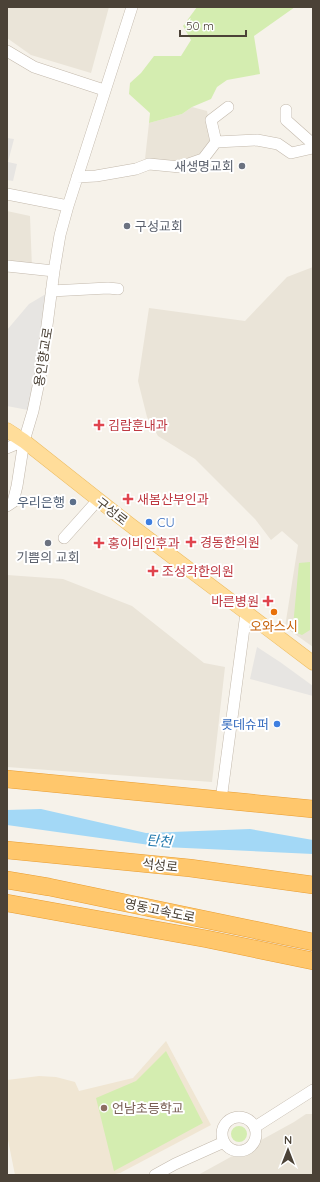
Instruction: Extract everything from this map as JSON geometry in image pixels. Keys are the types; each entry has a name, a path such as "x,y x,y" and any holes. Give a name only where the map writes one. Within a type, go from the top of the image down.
{"highway":[{"path":"7,779 313,809"},
{"name":"석성로","path":"7,850 190,868 313,885"},
{"path":"190,868 234,866 284,874 313,875"},
{"name":"영동고속도로","path":"7,880 49,887 313,942"},
{"name":"영동고속도로","path":"7,903 207,939 313,961"}],"main road":[{"name":"구성로","path":"7,430 24,441 98,500 313,663"}],"street":[{"name":"용인향교로","path":"7,506 13,502 24,441 33,411 41,372 51,291 60,235 76,177 132,7"},
{"path":"7,51 34,67 104,90"},
{"path":"216,142 211,120 228,107"},
{"path":"286,110 286,120 313,144"},
{"path":"76,177 96,176 136,169 149,164 180,167 203,159 216,142 257,140 278,144 291,153 313,148"},
{"path":"7,194 68,206"},
{"path":"7,266 54,271"},
{"path":"51,291 108,288 118,289"},
{"path":"7,448 24,441"},
{"path":"64,538 98,500"},
{"path":"221,800 246,613"},
{"path":"254,1127 313,1090"},
{"path":"235,1117 247,1119 254,1127 255,1139 253,1144 248,1148 237,1151 232,1149 224,1142 222,1132 226,1122 230,1119 235,1117"},
{"path":"155,1175 175,1164 224,1142"}],"shaded area":[{"path":"7,7 109,7 91,73 31,55 7,38"},
{"path":"192,107 207,111 213,143 201,155 182,164 167,164 145,159 149,123 182,114"},
{"path":"7,138 14,139 8,162 17,164 13,181 7,180"},
{"path":"7,211 30,216 32,268 7,263"},
{"path":"313,267 313,647 285,627 298,545 282,531 271,540 255,519 195,459 158,436 147,417 138,381 149,308 245,321 287,277"},
{"path":"51,291 33,411 7,406 7,330 29,304"},
{"path":"7,575 63,579 132,606 204,663 225,667 212,782 7,767"},
{"path":"257,647 313,686 313,696 250,679"},
{"name":"언남초등학교","path":"166,1041 211,1125 120,1173 110,1175 15,1175 7,1135 7,1080 39,1076 56,1077 75,1082 79,1091 133,1078"},
{"path":"306,1114 313,1114 313,1175 198,1175 294,1122"}],"green space":[{"path":"197,7 295,7 254,36 260,74 227,80 217,87 211,99 192,107 182,114 149,123 150,113 129,94 130,83 141,73 154,56 181,56 191,40 183,26"},
{"path":"310,562 310,630 302,635 297,633 293,626 299,563"},
{"path":"166,1051 203,1123 114,1171 96,1098 136,1081"},
{"path":"236,1126 242,1126 247,1131 245,1140 242,1142 236,1142 231,1137 231,1131"}],"water":[{"name":"탄천","path":"41,809 146,833 250,829 313,840 313,854 164,847 7,825 7,810"}],"place":[{"name":"새생명교회","path":"242,166"},
{"name":"구성교회","path":"127,226"},
{"name":"김람훈내과","path":"99,425"},
{"name":"새봄산부인과","path":"128,499"},
{"name":"우리은행","path":"73,502"},
{"name":"CU","path":"149,522"},
{"name":"경동한의원","path":"191,542"},
{"name":"기쁨의 교회","path":"48,543"},
{"name":"홍이비인후과","path":"99,543"},
{"name":"조성각한의원","path":"153,571"},
{"name":"바른병원","path":"268,601"},
{"name":"오와스시","path":"274,612"},
{"name":"롯데슈퍼","path":"277,724"},
{"name":"언남초등학교","path":"104,1108"}]}
